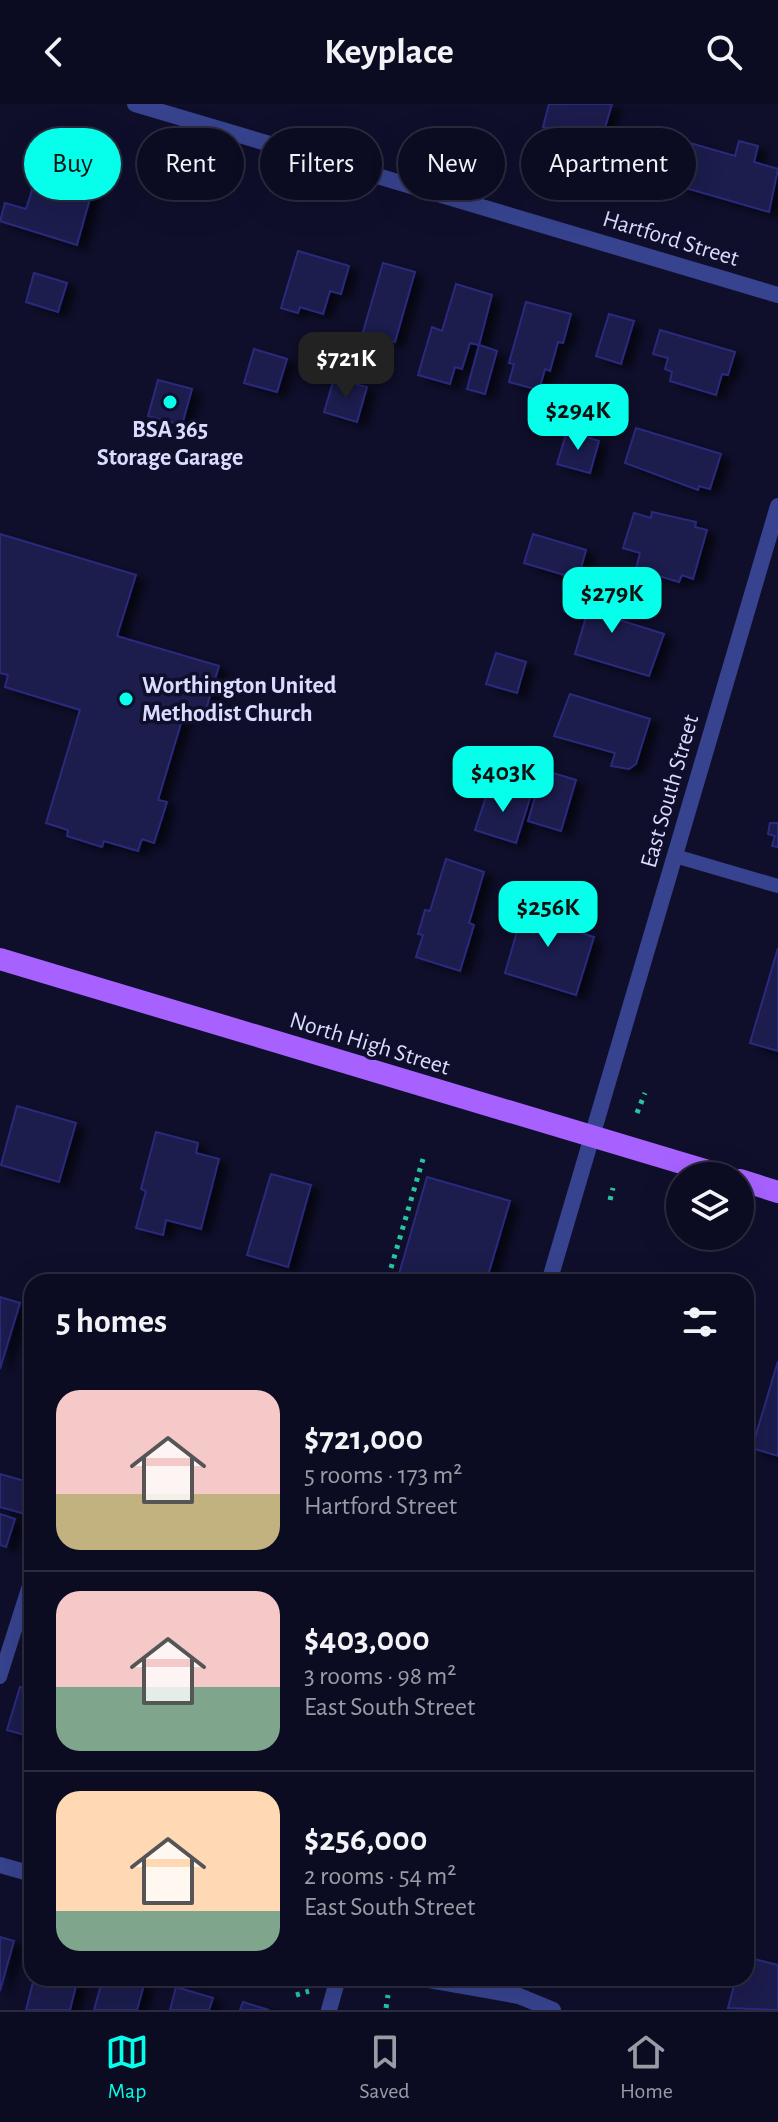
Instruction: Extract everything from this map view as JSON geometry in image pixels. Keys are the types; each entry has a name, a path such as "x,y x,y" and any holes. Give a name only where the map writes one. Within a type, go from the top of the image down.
{"main road":[{"name":"North High Street","path":"0,959 679,1162"},
{"path":"754,1184 778,1192"}],"street":[{"name":"Hartford Street","path":"135,104 778,295"},
{"name":"East South Street","path":"551,1274 778,506"},
{"path":"0,1865 24,1872"},
{"path":"329,2010 336,1986"},
{"path":"463,1986 519,1996 553,2010"}],"lane":[{"path":"675,856 778,886"},
{"path":"0,1677 24,1601"}],"path":[{"path":"637,1113 645,1093"},
{"path":"391,1268 423,1159"},
{"path":"610,1200 613,1188"},
{"path":"296,1995 309,1991"},
{"path":"386,2008 388,1995"}],"building":[{"path":"549,104 612,104 605,128 543,127"},
{"path":"739,141 758,146 754,162 778,169 769,212 696,191 696,145 735,156"},
{"path":"29,200 90,200 77,245 0,221 5,203 26,209"},
{"path":"298,251 349,266 341,294 330,291 323,314 300,307 298,313 281,308"},
{"path":"383,263 415,272 395,342 363,332"},
{"path":"34,273 67,283 58,312 26,302"},
{"path":"456,284 492,295 479,345 470,343 462,369 455,367 450,384 418,375 432,327 442,331"},
{"path":"526,302 571,314 563,343 558,342 550,371 545,369 539,390 509,382 514,364 509,363"},
{"path":"609,314 634,321 621,364 596,356"},
{"path":"660,330 735,352 728,375 722,374 716,395 670,381 672,372 665,369 668,358 653,354"},
{"path":"479,345 497,351 485,394 467,389"},
{"path":"254,349 287,359 277,392 244,383"},
{"path":"334,379 367,387 357,422 324,412"},
{"name":"BSA 365 Storage Garage","path":"158,380 192,389 182,425 148,416"},
{"path":"636,428 721,454 710,489 699,486 698,490 625,463"},
{"path":"567,431 599,441 590,473 557,464"},
{"path":"652,512 696,522 695,527 707,530 693,579 682,575 679,582 636,569 640,553 623,548 634,513 651,518"},
{"name":"Worthington United Methodist Church","path":"0,534 136,575 117,636 219,666 204,716 185,710 158,800 167,802 154,843 142,839 138,851 104,841 102,847 67,836 68,830 46,823 80,710 5,687 8,675 0,673"},
{"path":"533,534 586,550 578,579 524,563"},
{"path":"571,583 600,591 594,612 664,634 649,676 575,654 586,617 564,611"},
{"path":"496,653 526,662 517,693 486,684"},
{"path":"570,694 650,719 636,764 629,769 611,766 615,753 554,736"},
{"path":"543,770 576,780 561,831 528,821"},
{"path":"490,785 530,798 516,843 475,830"},
{"path":"770,823 778,823 778,847 772,846 775,836 768,834"},
{"path":"446,859 484,872 469,923 474,925 460,971 416,957 423,935 418,934 425,910 430,911"},
{"path":"527,897 563,908 557,926 594,937 576,995 505,973"},
{"path":"778,948 778,1051 750,1043"},
{"path":"17,1106 76,1123 59,1182 1,1165"},
{"path":"156,1132 198,1143 196,1153 219,1159 201,1229 166,1220 163,1235 136,1228 146,1191 141,1189"},
{"path":"271,1174 311,1185 288,1267 247,1255"},
{"path":"427,1177 510,1201 488,1274 399,1274"},
{"path":"0,1297 20,1303 0,1369"},
{"path":"778,1361 778,1456 754,1449"},
{"path":"0,1474 24,1481 24,1514 0,1507"},
{"path":"0,1514 15,1519 6,1547 0,1545"},
{"path":"20,1687 24,1688 24,1735 7,1730"},
{"path":"0,1937 14,1941 0,1991"},
{"path":"754,1959 778,1965 778,2010 728,2008 734,1986 754,1986"},
{"path":"32,1986 76,1986 70,2010 26,2010"},
{"path":"101,1986 144,1986 137,2010 94,2010"},
{"path":"176,1987 213,1998 209,2010 170,2010"},
{"path":"243,2002 269,2010 240,2010"}],"place":[{"name":"BSA 365 Storage Garage","path":"170,402"},
{"name":"Worthington United Methodist Church","path":"126,699"}]}
